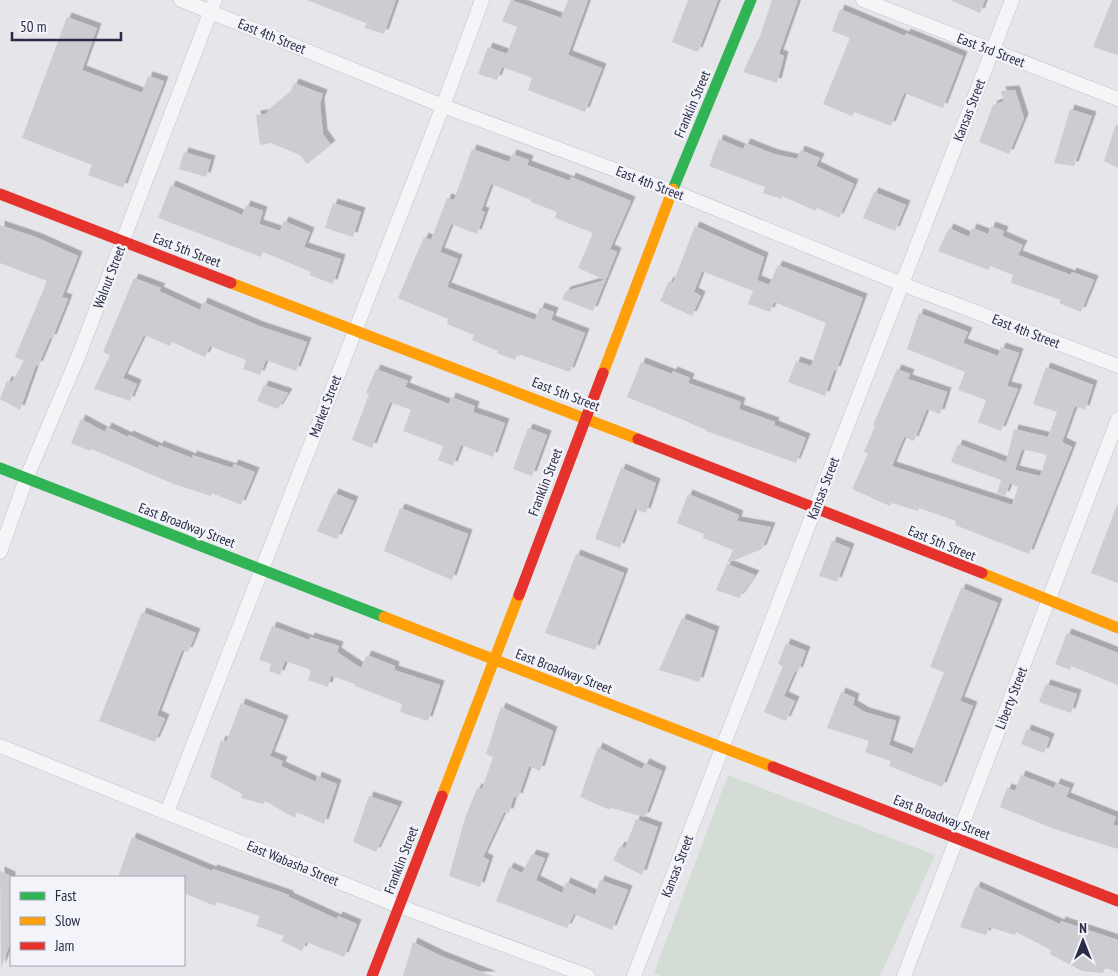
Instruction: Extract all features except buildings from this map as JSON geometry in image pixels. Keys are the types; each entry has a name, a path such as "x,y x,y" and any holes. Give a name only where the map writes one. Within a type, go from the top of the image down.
{"street":[{"name":"East 4th Street","path":"181,0 213,6 443,106 672,191 902,284 1118,366"},
{"name":"Market Street","path":"167,812 354,329 443,106 482,0"},
{"name":"Franklin Street","path":"372,976 495,660 672,191 751,0"},
{"name":"East 3rd Street","path":"864,0 1118,99"},
{"name":"Kansas Street","path":"634,976 1012,0"},
{"name":"Walnut Street","path":"0,552 26,479 78,357 213,6"},
{"name":"East 5th Street","path":"0,194 816,507 1118,628"},
{"name":"Liberty Street","path":"904,976 1118,419"},
{"name":"East Broadway Street","path":"0,468 1118,901"},
{"name":"East Wabasha Street","path":"0,746 400,906 588,976"}],"shaded area":[{"path":"728,775 935,855 880,976 661,976 654,973"}],"traffic: fast":[{"path":"673,189 751,0"},
{"path":"0,468 384,617"}],"traffic: slow":[{"path":"603,373 673,189"},
{"path":"231,283 638,439"},
{"path":"982,573 1118,628"},
{"path":"442,796 519,595"},
{"path":"384,617 773,767"}],"traffic: jam":[{"path":"0,194 231,283"},
{"path":"519,595 603,373"},
{"path":"638,439 982,573"},
{"path":"773,767 1118,901"},
{"path":"372,976 442,796"}]}
